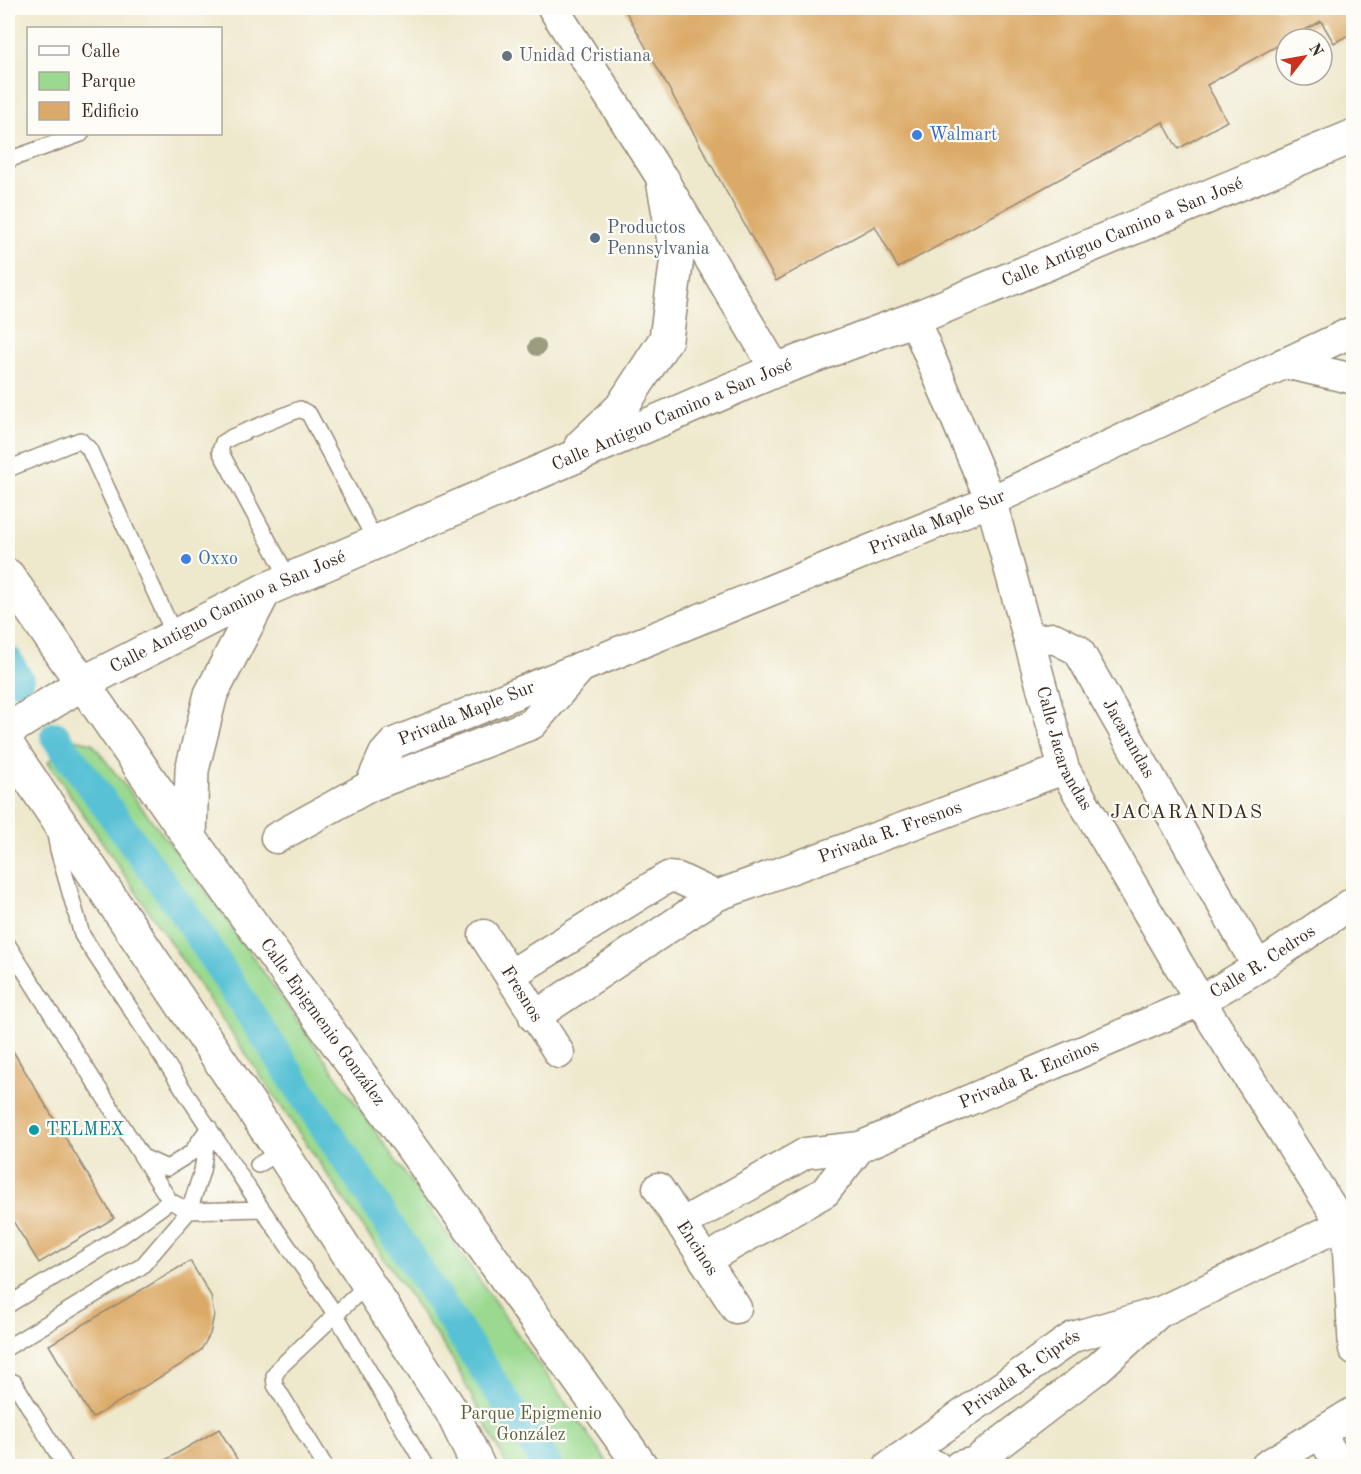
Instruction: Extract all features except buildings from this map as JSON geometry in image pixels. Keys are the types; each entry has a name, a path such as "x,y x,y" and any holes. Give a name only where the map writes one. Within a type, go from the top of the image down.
{"street":[{"path":"553,8 663,180 776,370"},
{"name":"Calle Antiguo Camino a San José","path":"8,735 76,687 277,585 776,370 914,319 1353,136"},
{"path":"564,461 621,408 666,339 677,258 663,180"},
{"name":"Calle Jacarandas","path":"914,319 991,501 1064,768 1200,1001 1347,1235"},
{"name":"Privada Maple Sur","path":"276,838 370,786 384,754 394,743 991,501 1353,331"},
{"path":"1284,363 1353,379"},
{"name":"Calle Epigmenio González","path":"8,576 76,687 190,838 641,1467"},
{"path":"190,838 192,770 211,694 277,585"},
{"name":"Jacarandas","path":"1029,641 1054,638 1078,650 1258,967"},
{"path":"8,735 52,811 269,1158 368,1284 452,1412 478,1467"},
{"name":"Privada R. Fresnos","path":"534,1017 716,896 1064,768"},
{"path":"510,975 668,877 678,878 716,896"},
{"name":"Calle R. Cedros","path":"1200,1001 1258,967 1353,902"},
{"name":"Fresnos","path":"484,935 559,1053"},
{"name":"Privada R. Encinos","path":"681,1224 806,1153 860,1147 1200,1001"},
{"name":"Privada R. Encinos","path":"705,1260 825,1192 860,1147"},
{"name":"Encinos","path":"658,1188 736,1308"},
{"path":"1347,1235 1353,1349"},
{"name":"Privada R. Ciprés","path":"893,1464 1066,1341 1160,1312 1347,1235"},
{"name":"Privada R. Ciprés","path":"959,1467 975,1462 1059,1399 1160,1312"},
{"path":"1266,1467 1353,1412"},
{"path":"1320,1432 1340,1467"},
{"name":"Privada R. Ciprés","path":"893,1464 936,1467"}],"lane":[{"path":"8,160 78,135"},
{"path":"277,585 220,451 223,442 232,437 300,409 309,414 376,542"},
{"path":"8,469 80,440 89,449 175,636"},
{"path":"52,811 58,850 82,935 262,1209 336,1315 425,1467"},
{"path":"8,945 170,1201 189,1211 262,1209"},
{"path":"144,1158 167,1168 191,1153 209,1127"},
{"path":"8,1347 142,1266 189,1211 202,1171 209,1127"},
{"path":"8,1305 123,1235 170,1201"},
{"path":"325,1467 275,1385 274,1376 280,1367 368,1284"},
{"path":"10,1380 65,1467"}],"green space":[{"name":"Parque Epigmenio González","path":"74,739 92,743 210,896 610,1466 507,1466 453,1360 48,762"}],"waterway":[{"path":"8,661 19,680"},
{"path":"55,736 182,910 548,1466"}],"place":[{"name":"Unidad Cristiana","path":"507,56"},
{"name":"Walmart","path":"917,135"},
{"name":"Productos Pennsylvania","path":"595,238"},
{"name":"Oxxo","path":"186,559"},
{"name":"TELMEX","path":"34,1130"}],"district":[{"name":"JACARANDAS","path":"1187,813"}]}
